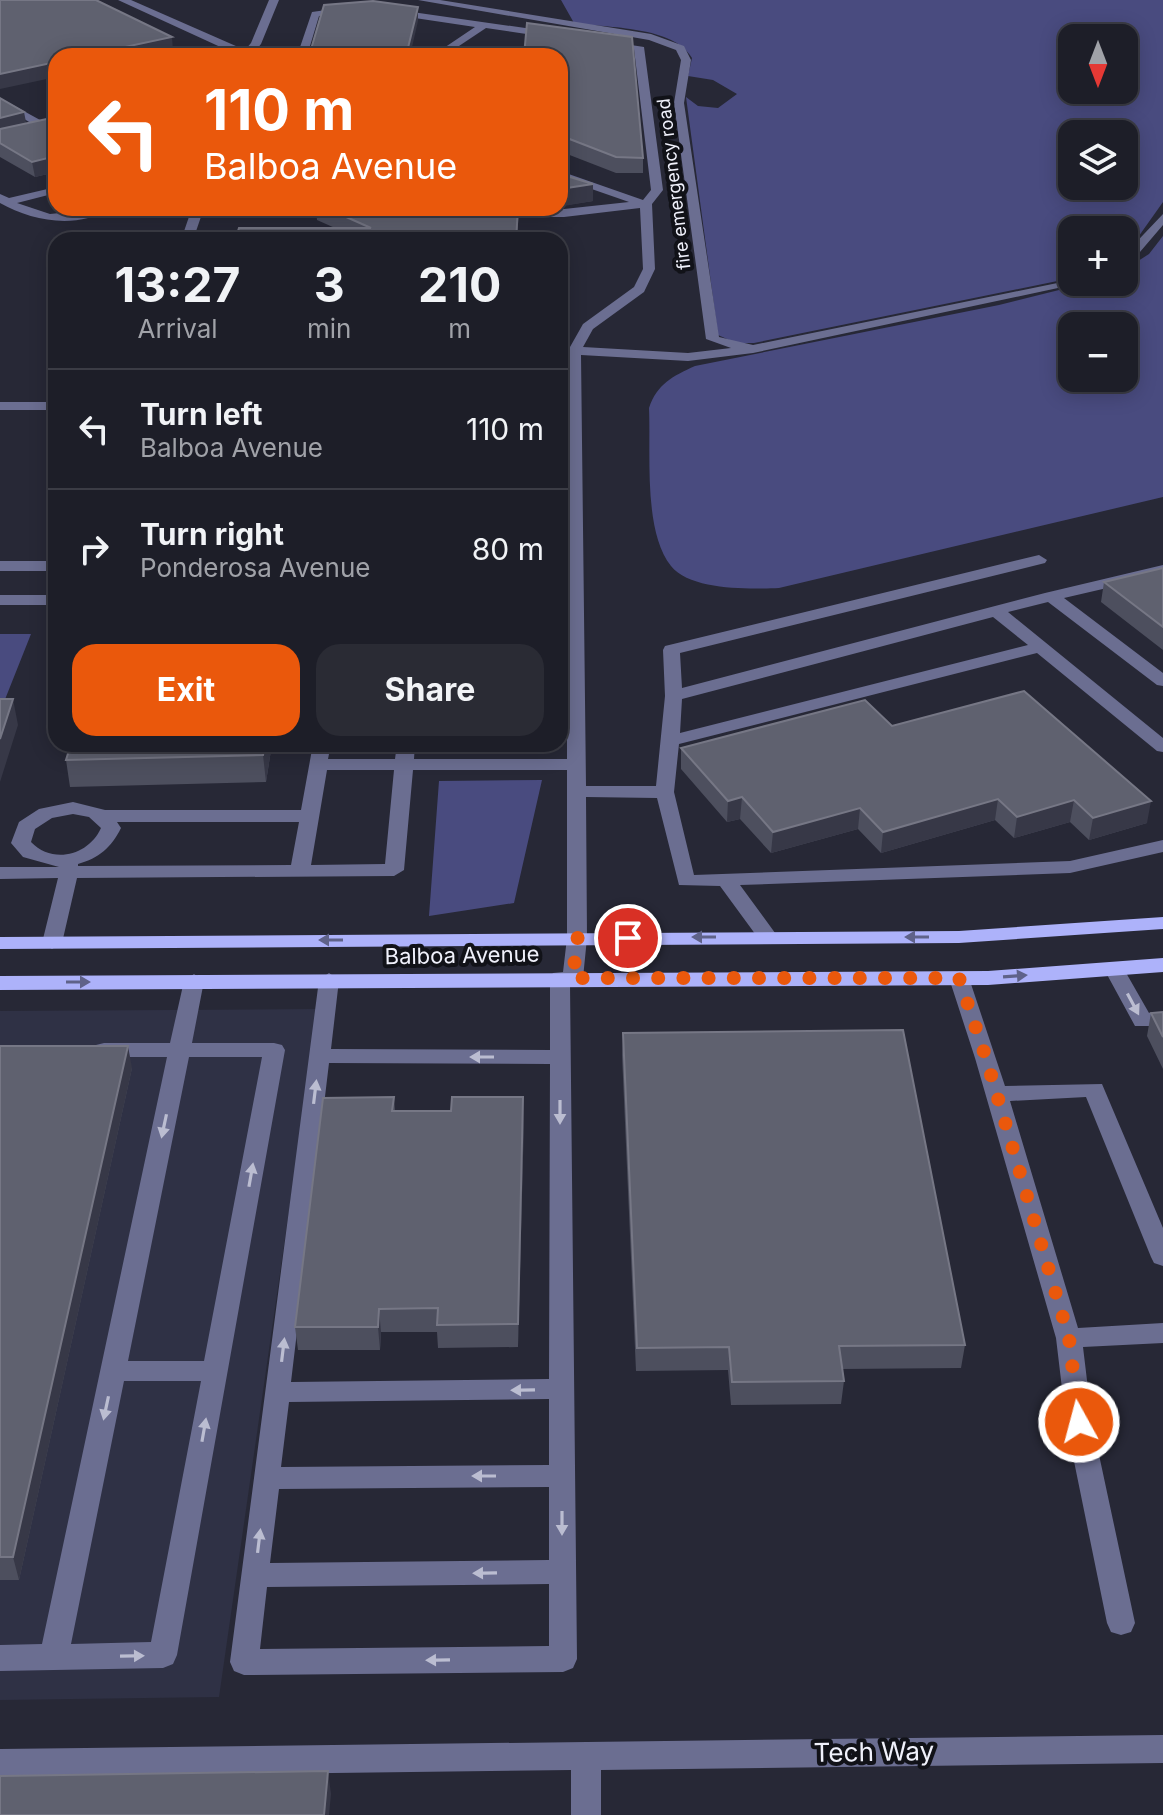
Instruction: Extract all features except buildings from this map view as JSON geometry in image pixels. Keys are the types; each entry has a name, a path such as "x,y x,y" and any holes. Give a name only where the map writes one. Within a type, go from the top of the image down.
{"main road":[{"name":"Balboa Avenue","path":"0,943 959,937 1163,923"},
{"name":"Balboa Avenue","path":"0,983 959,978 1163,965"}],"street":[{"path":"124,0 231,48"},
{"path":"253,48 274,0"},
{"name":"fire emergency road","path":"423,0 651,37 680,48 686,60 679,103 713,339"},
{"path":"304,48 315,14 369,9 562,36"},
{"path":"449,48 484,25"},
{"path":"568,350 588,327 639,289 649,269 646,204 657,190 639,47 593,41"},
{"path":"0,101 48,125"},
{"path":"31,132 48,128"},
{"path":"568,177 646,204"},
{"path":"4,200 48,192"},
{"path":"4,200 39,218 69,216"},
{"path":"568,213 646,204"},
{"path":"1138,247 1163,218"},
{"path":"568,351 688,357 753,349 1058,287"},
{"path":"688,357 701,352 713,339 753,349"},
{"path":"0,406 48,406"},
{"path":"1039,560 671,650 674,696 665,792 686,881 1070,867 1163,846"},
{"path":"0,566 48,566"},
{"path":"674,696 1051,596 1163,570"},
{"path":"329,980 244,1662 563,1659 560,1057 566,978 577,938 576,764 568,585"},
{"path":"1051,596 1163,681"},
{"path":"0,600 48,600"},
{"path":"996,611 1163,747"},
{"path":"669,741 1041,647"},
{"path":"300,871 321,752"},
{"path":"0,873 68,866 394,870 405,752"},
{"path":"319,765 576,764"},
{"path":"575,791 665,792"},
{"path":"68,866 25,850 21,843 26,826 34,819 59,810 87,809 103,816 310,816"},
{"path":"52,943 68,866 102,846 111,828 103,816"},
{"path":"725,879 768,937"},
{"path":"1114,969 1143,1021 1163,1019"},
{"path":"959,978 997,1094 1069,1338 1079,1422 1121,1623"},
{"path":"54,1657 194,981"},
{"path":"0,1658 163,1655 274,1050 75,1050"},
{"path":"320,1056 560,1057"},
{"path":"997,1094 1094,1089 1163,1257"},
{"path":"1069,1338 1163,1333"},
{"path":"114,1371 215,1371"},
{"path":"277,1392 562,1389"},
{"path":"267,1478 562,1476"},
{"path":"254,1575 563,1572"},
{"name":"Tech Way","path":"0,1763 1163,1749"},
{"path":"586,1755 586,1815"}],"shaded area":[{"path":"561,0 1163,0 1163,202 1138,237 1138,216 1058,216 1058,281 754,343 736,343 718,335 686,97 698,106 718,108 737,94 713,80 688,76 692,58 683,48 671,40 639,30 574,23"},
{"path":"1163,236 1163,497 779,588 707,584 680,574 671,566 662,551 652,512 649,408 656,393 673,377 695,366 1058,290 1058,296 1138,296 1138,261 1149,254"},
{"path":"0,634 31,634 0,712"},
{"path":"542,780 514,903 429,916 439,781"},
{"path":"318,1009 219,1697 0,1700 0,1011"}],"route":[{"path":"628,938 577,938 573,978 959,978 986,1058 1069,1338 1079,1422"}]}
